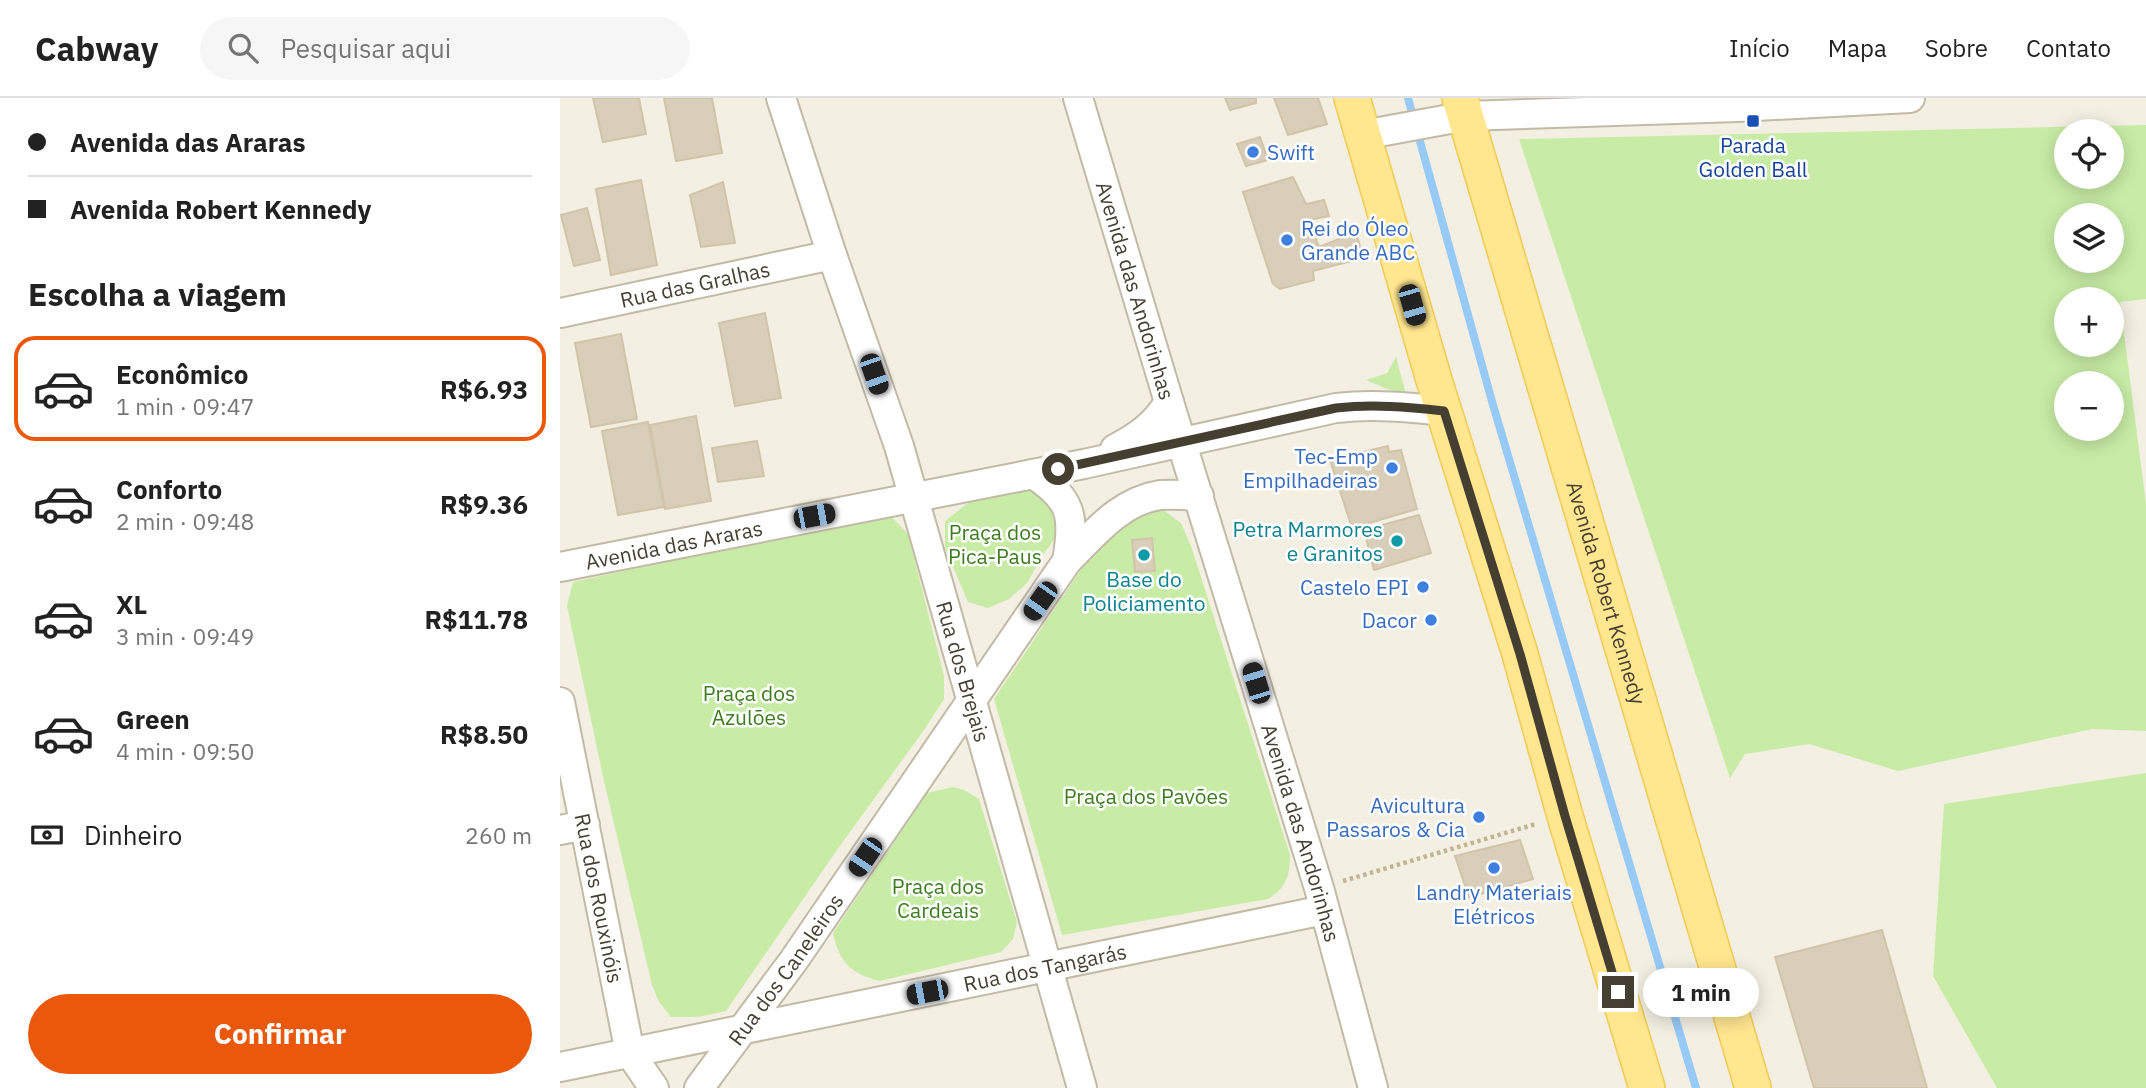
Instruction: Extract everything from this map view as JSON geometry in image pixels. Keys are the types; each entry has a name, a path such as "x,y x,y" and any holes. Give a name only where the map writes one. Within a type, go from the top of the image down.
{"main road":[{"path":"1352,98 1375,133 1444,411 1520,654 1565,816 1647,1088"},
{"name":"Avenida Robert Kennedy","path":"1455,112 1753,1088"}],"street":[{"name":"Rua dos Brejais","path":"781,98 832,255 899,446 1082,1088"},
{"name":"Avenida das Andorinhas","path":"1078,98 1321,899 1373,1088"},
{"path":"1375,133 1455,112 1738,107 1910,98"},
{"name":"Rua das Gralhas","path":"560,313 832,255"},
{"name":"Avenida das Araras","path":"1084,464 1140,436 1154,423 1169,402"},
{"name":"Avenida das Araras","path":"560,567 1084,464 1336,408 1363,405 1444,411"},
{"path":"1032,474 1052,486 1069,511 1071,526 1067,561"},
{"name":"Rua dos Caneleiros","path":"699,1088 794,960 1067,561 1117,512 1134,502 1158,496 1199,496"},
{"name":"Rua dos Rouxinóis","path":"560,702 573,828 630,1053 654,1088"},
{"name":"Rua dos Tangarás","path":"560,1067 1046,968 1321,899"}],"path":[{"path":"1321,899 1565,816"}],"green space":[{"path":"2124,125 2146,125 2146,299 2124,302 2124,287 2054,287 2054,357 2124,357 2124,333 2146,504 2146,731 2092,729 1898,771 1809,744 1745,754 1730,778 1519,139 2054,127 2054,189 2124,189"},
{"path":"1396,357 1406,394 1366,380 1387,373"},
{"name":"Praça dos Pica-Paus","path":"1020,485 1042,488 1064,526 1027,583 1009,599 988,608 968,602 945,548 945,521 978,495"},
{"name":"Praça dos Pavões","path":"1162,509 1181,523 1191,546 1290,855 1288,875 1283,886 1268,899 1062,935 994,699 1109,528 1145,512"},
{"name":"Praça dos Azulões","path":"888,513 908,534 944,676 944,699 726,1011 698,1017 671,1017 659,1002 652,985 604,781 567,606 573,582"},
{"path":"2146,773 2146,1088 1997,1088 1933,976 1944,804"},
{"name":"Praça dos Cardeais","path":"953,787 979,799 1017,922 1013,939 1001,952 880,981 861,975 843,959 833,933 927,793"}],"building":[{"path":"593,98 639,98 646,134 603,142"},
{"path":"664,98 712,98 722,153 676,161"},
{"path":"1225,98 1256,98 1256,103 1230,110"},
{"path":"1274,98 1318,98 1327,124 1288,135"},
{"name":"Swift","path":"1260,137 1268,160 1246,166 1237,144"},
{"name":"Rei do Óleo Grande ABC","path":"1293,177 1306,204 1324,200 1329,216 1309,220 1319,247 1356,232 1363,258 1313,271 1314,280 1280,289 1273,284 1243,192"},
{"path":"641,180 657,265 611,275 596,189"},
{"path":"723,182 735,243 701,247 690,195"},
{"path":"587,208 600,260 574,266 561,215"},
{"path":"765,313 781,398 735,406 719,323"},
{"path":"621,334 637,419 591,427 575,343"},
{"path":"696,416 711,501 665,509 650,425"},
{"path":"648,422 664,507 618,515 602,431"},
{"path":"757,441 764,476 718,482 712,448"},
{"path":"1388,446 1389,452 1401,450 1417,509 1352,528 1330,460"},
{"name":"Petra Marmores e Granitos","path":"1419,515 1431,553 1374,570 1364,530"},
{"name":"Base do Policiamento","path":"1152,538 1155,571 1135,572 1132,540"},
{"name":"Landry Materiais Elétricos","path":"1520,840 1533,879 1469,897 1455,856"},
{"path":"1882,930 1927,1088 1814,1088 1775,957"}],"waterway":[{"path":"1408,98 1493,405 1696,1088"}],"place":[{"name":"Parada Golden Ball","path":"1753,121"},
{"name":"Swift","path":"1253,152"},
{"name":"Rei do Óleo Grande ABC","path":"1287,240"},
{"name":"Tec-Emp Empilhadeiras","path":"1392,468"},
{"name":"Petra Marmores e Granitos","path":"1397,541"},
{"name":"Base do Policiamento","path":"1144,555"},
{"name":"Castelo EPI","path":"1423,587"},
{"name":"Dacor","path":"1431,620"},
{"name":"Avicultura Passaros & Cia","path":"1479,817"},
{"name":"Landry Materiais Elétricos","path":"1494,868"}],"route":[{"path":"1058,469 1336,408 1363,405 1444,411 1520,654 1618,992"}]}
